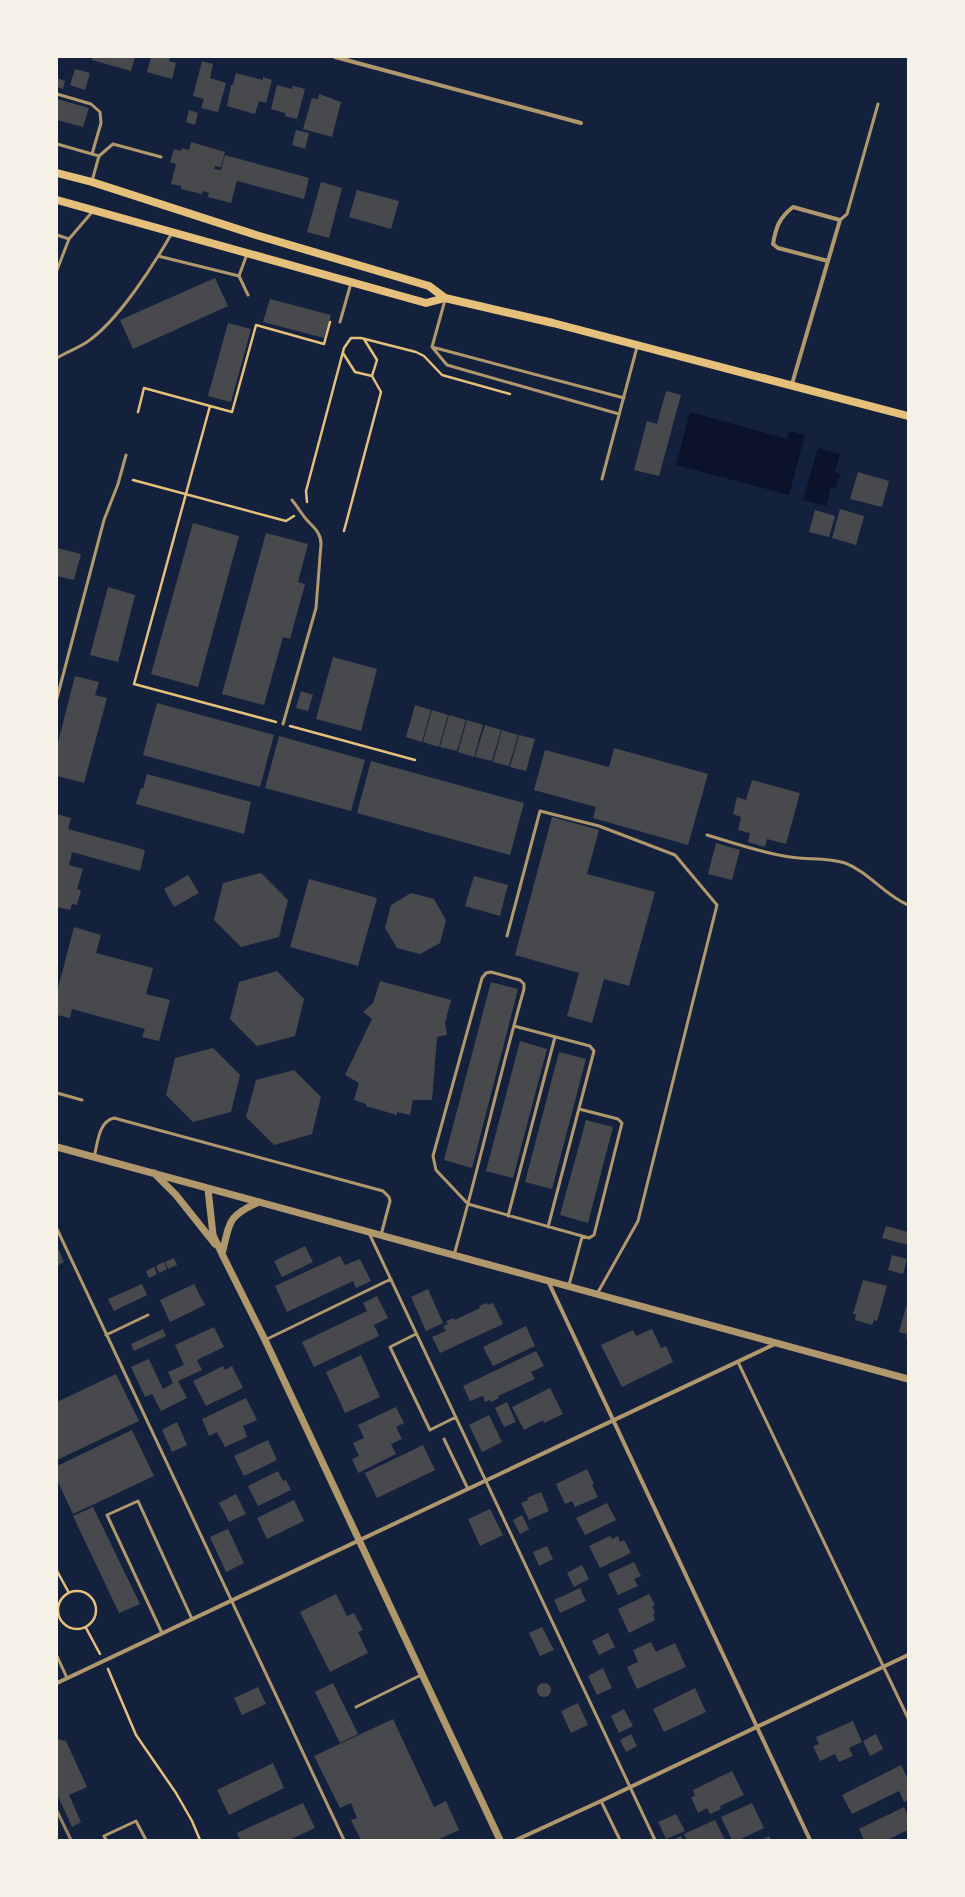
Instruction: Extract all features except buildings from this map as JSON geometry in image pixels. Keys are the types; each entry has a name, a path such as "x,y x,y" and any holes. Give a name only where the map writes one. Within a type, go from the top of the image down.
{"main road":[{"path":"57,173 92,182 256,235 429,286 445,298 792,384 908,416"},
{"path":"57,200 426,303 445,298"}],"street":[{"path":"335,57 581,122"},
{"path":"792,384 828,261 840,220 793,207 784,214 778,222 773,244 778,248 828,261"},
{"path":"57,1147 188,1181 208,1189 777,1343 907,1380"},
{"path":"154,1173 176,1195 222,1254"},
{"path":"208,1189 214,1235 222,1254 265,1340 500,1840"},
{"path":"222,1254 229,1228 235,1216 240,1210 259,1202"},
{"path":"548,1281 810,1840"},
{"path":"57,1683 777,1343"},
{"path":"516,1840 601,1802 908,1656"}],"lane":[{"path":"57,94 91,104 100,112 101,123 92,154"},
{"path":"840,220 847,214 878,104"},
{"path":"57,144 99,156"},
{"path":"92,182 99,156 113,144 160,157"},
{"path":"57,270 69,239 94,210"},
{"path":"57,358 87,342 101,329 136,288 172,233"},
{"path":"57,235 69,239"},
{"path":"247,254 239,276 248,295"},
{"path":"158,256 239,276"},
{"path":"340,322 351,283"},
{"path":"432,347 445,298"},
{"path":"602,479 637,345"},
{"path":"432,347 624,398"},
{"path":"432,347 443,362 453,368 620,414"},
{"path":"57,698 104,520 118,484 126,455"},
{"path":"283,724 316,601 321,538 317,530 292,500"},
{"path":"507,936 540,811 599,826 675,855 717,905 638,1221 597,1294"},
{"path":"707,835 789,857 825,859 845,863 863,873 890,895 908,905"},
{"path":"454,1255 468,1204 514,1026 524,984 520,980 491,972 486,973 482,978 433,1156 436,1170 468,1204 589,1238 594,1235 622,1123 618,1119 579,1109"},
{"path":"514,1026 590,1046 594,1051 548,1227"},
{"path":"508,1216 555,1038"},
{"path":"57,1093 82,1100"},
{"path":"94,1157 102,1126 109,1119 114,1118 383,1191 390,1197 390,1201 381,1235"},
{"path":"57,1229 344,1840"},
{"path":"368,1232 655,1840"},
{"path":"568,1287 582,1237"},
{"path":"265,1340 391,1279"},
{"path":"106,1335 148,1315"},
{"path":"416,1334 390,1347 430,1430 456,1417"},
{"path":"738,1362 908,1718"},
{"path":"444,1440 468,1489"},
{"path":"162,1633 107,1515 138,1501 192,1619"},
{"path":"57,1656 67,1678"},
{"path":"356,1707 422,1675"},
{"path":"601,1802 620,1840"},
{"path":"106,1840 104,1836 136,1821 146,1840"}],"path":[{"path":"138,412 144,388 232,412 256,325 324,344 331,316"},
{"path":"133,480 286,521 308,505 305,496 306,491 343,352 346,343 351,338 364,338 421,354 437,371 448,377 517,396"},
{"path":"364,338 377,360 372,376"},
{"path":"343,352 356,372 372,376 381,392 344,531"},
{"path":"210,406 134,684 415,760"},
{"path":"57,1571 69,1592"},
{"path":"76,1591 88,1594 96,1605 95,1618 86,1628 74,1630 68,1627 60,1619 58,1613 60,1601 69,1592 76,1591"},
{"path":"86,1628 104,1661 136,1735 176,1793 192,1821 200,1840"}],"water":[{"path":"690,412 787,439 790,431 805,435 789,495 676,465"},
{"path":"818,448 840,454 835,472 840,474 836,488 831,487 826,506 803,500"}],"railway":[{"path":"57,1811 71,1840"}]}
